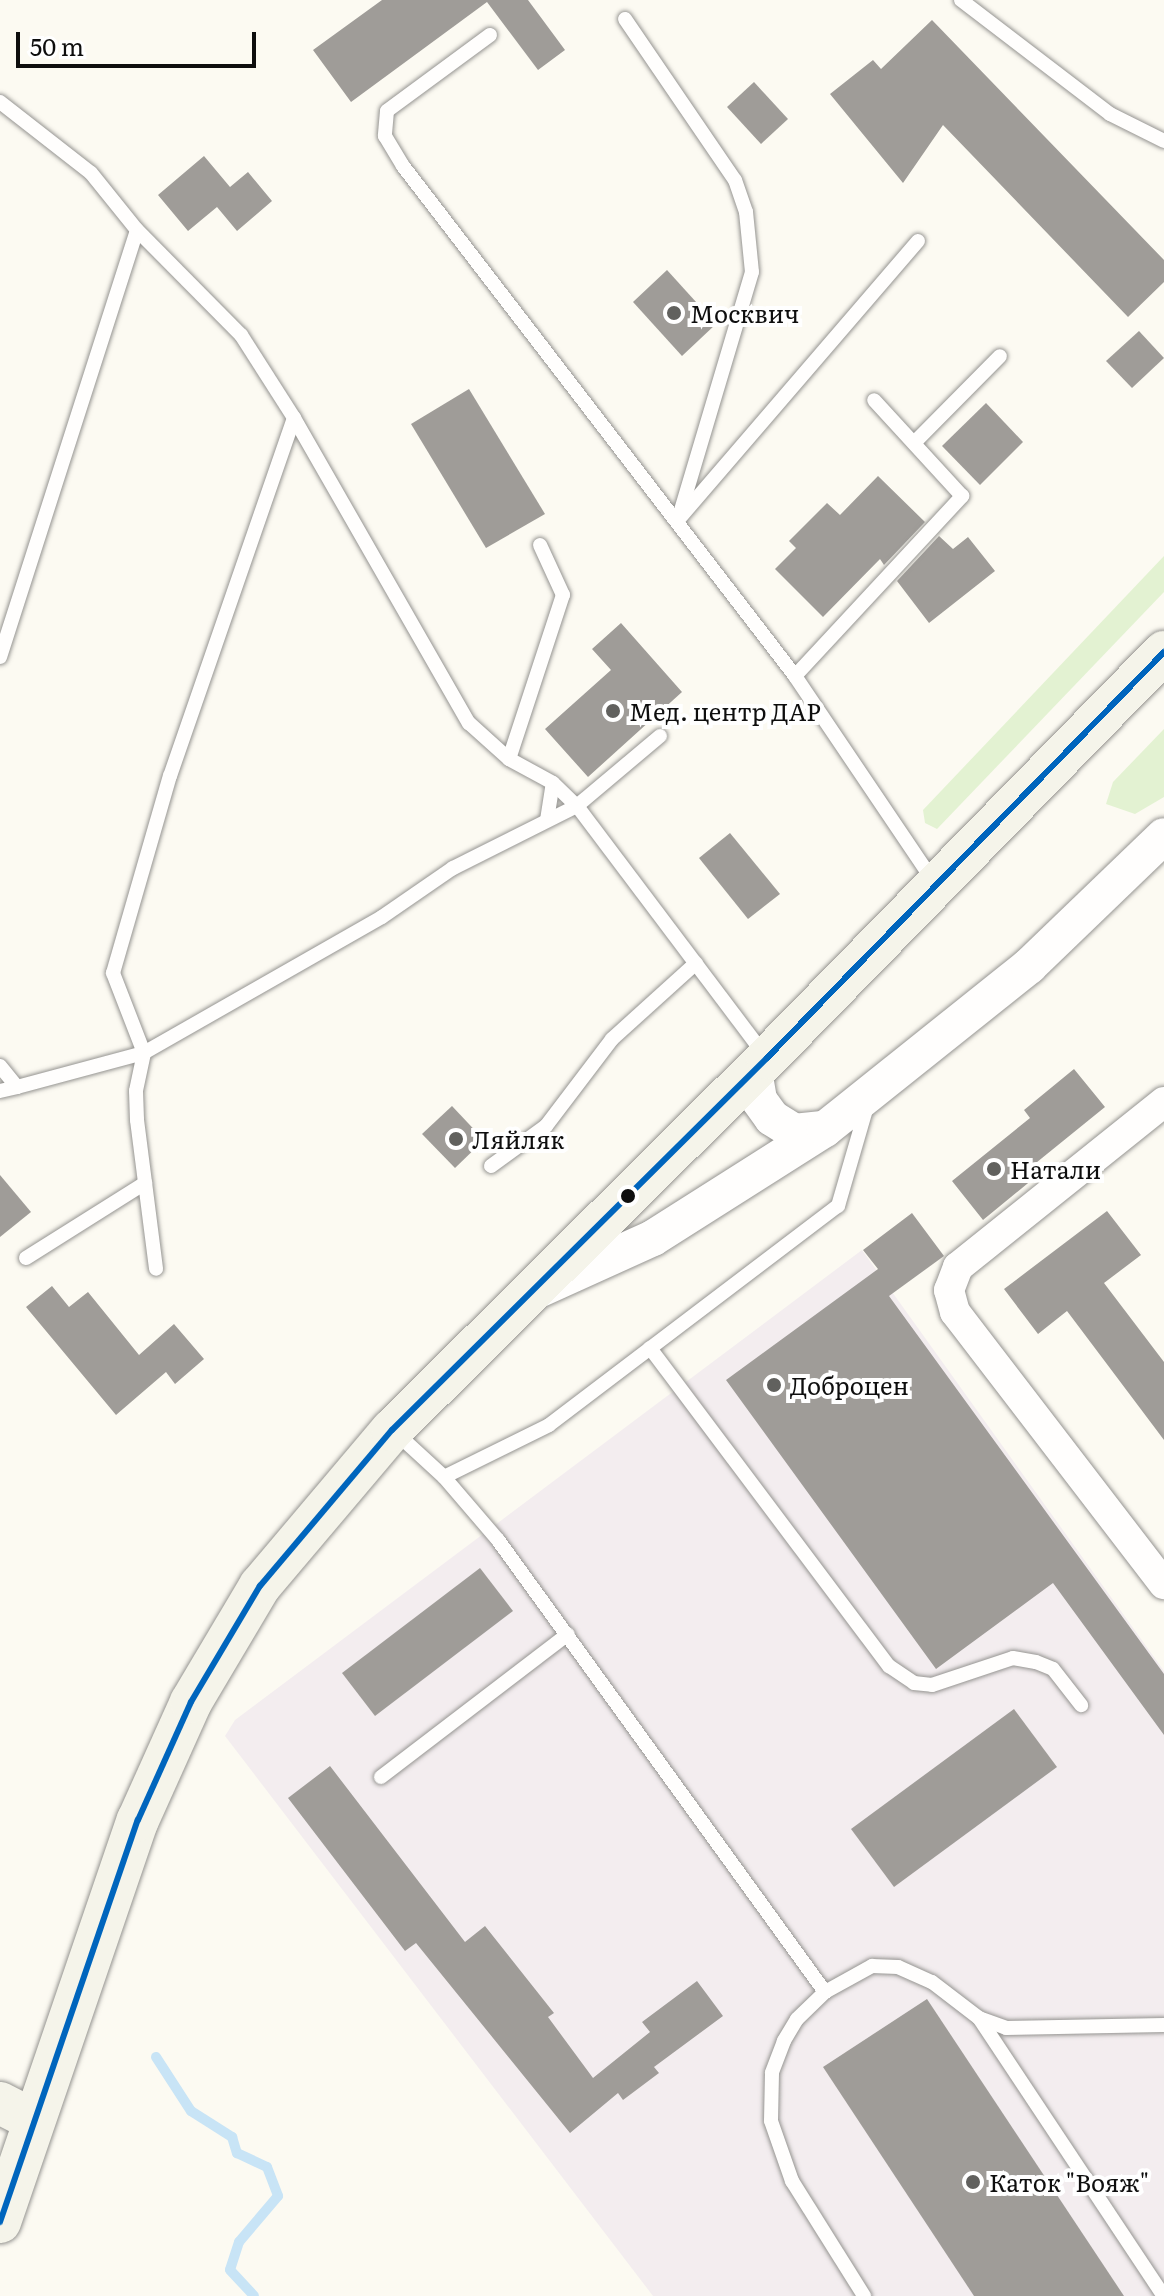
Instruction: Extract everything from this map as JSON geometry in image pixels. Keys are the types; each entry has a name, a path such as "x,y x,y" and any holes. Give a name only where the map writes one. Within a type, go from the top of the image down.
{"main road":[{"path":"0,2222 16,2111 191,1702 260,1586 392,1430 534,1292 1164,652"}],"street":[{"path":"534,1292 653,1238 825,1129 1029,966 1164,836"},
{"path":"760,1064 759,1100 772,1118 794,1132 825,1129"},
{"path":"1164,1102 958,1267 949,1290 955,1312 1164,1584"}],"lane":[{"path":"961,0 1110,114 1164,141"},
{"path":"625,19 735,180 747,227 752,272 678,520"},
{"path":"490,35 387,111 385,136 403,166 795,676 936,885"},
{"path":"0,102 91,173 137,230 241,335 294,418 469,723 509,759 553,783 577,806 696,963 760,1064"},
{"path":"0,657 137,230"},
{"path":"678,520 918,241"},
{"path":"914,443 1000,356"},
{"path":"795,676 962,496 874,400"},
{"path":"156,1269 136,1091 144,1053 113,973 159,812 294,418"},
{"path":"509,759 563,595 540,545"},
{"path":"0,1091 144,1053 382,917 453,868 577,806 660,736"},
{"path":"547,820 553,783"},
{"path":"491,1166 546,1126 612,1039 696,963"},
{"path":"0,1066 17,1087"},
{"path":"444,1477 549,1425 838,1206 870,1094"},
{"path":"26,1258 145,1183"},
{"path":"650,1348 889,1666 914,1683 932,1685 1013,1658 1036,1662 1053,1669 1081,1705"},
{"path":"392,1430 444,1477 568,1634 825,1992"},
{"path":"381,1777 568,1634"},
{"path":"864,2296 792,2181 771,2121 772,2073 784,2041 797,2019 825,1992 872,1966 898,1967 932,1982 979,2018 1006,2028 1164,2025"},
{"path":"979,2018 1164,2296"}],"shaded area":[{"path":"862,1250 1164,1671 1164,2296 653,2296 225,1736 235,1720"}],"green space":[{"path":"1164,556 1164,592 937,829 925,823 923,810"},
{"path":"1164,729 1164,797 1135,814 1106,804 1113,782"}],"building":[{"path":"382,0 528,0 565,50 538,70 487,2 351,102 313,50"},
{"path":"932,20 1164,260 1164,282 1128,317 943,125 903,183 830,94 873,60 881,69"},
{"path":"754,82 788,119 761,144 727,107"},
{"path":"204,156 230,187 248,172 272,201 237,231 217,207 188,231 158,195"},
{"name":"Москвич","path":"667,270 716,324 682,356 633,302"},
{"path":"1139,331 1164,358 1132,388 1106,361"},
{"path":"469,389 545,514 486,548 411,424"},
{"path":"986,403 1023,442 980,485 942,446"},
{"path":"878,476 925,522 884,565 880,559 823,617 775,569 796,548 789,541 827,503 840,515"},
{"path":"939,536 953,549 968,537 995,571 929,623 897,581"},
{"name":"Мед. центр ДАР","path":"621,623 682,692 588,777 545,729 611,670 592,649"},
{"path":"730,833 780,894 748,919 699,858"},
{"path":"1074,1069 1105,1107 1026,1171 1033,1179 983,1220 952,1181 1030,1118 1024,1110"},
{"path":"452,1106 484,1140 455,1168 422,1134"},
{"path":"0,1175 31,1212 0,1237"},
{"path":"1107,1211 1141,1255 1104,1283 1164,1362 1164,1440 1067,1311 1038,1334 1004,1289"},
{"path":"912,1213 944,1256 889,1296 1164,1674 1164,1735 1053,1583 936,1669 726,1380 878,1269 863,1250"},
{"path":"52,1286 69,1307 88,1292 139,1355 174,1324 204,1359 175,1384 166,1372 116,1415 26,1307"},
{"path":"480,1568 513,1611 375,1716 342,1673"},
{"path":"1014,1709 1057,1767 894,1887 851,1829"},
{"path":"330,1766 465,1942 485,1926 554,2013 548,2017 593,2078 650,2032 642,2022 697,1981 723,2016 654,2067 659,2073 623,2100 618,2093 570,2133 416,1943 405,1951 288,1798"},
{"name":"Каток \"Вояж\"","path":"927,1999 1124,2296 974,2296 823,2067"}],"waterway":[{"path":"156,2057 191,2111 232,2137 237,2153 267,2167 278,2196 239,2242 230,2270 254,2296"}],"transit line":[{"path":"0,2222 138,1820 191,1702 260,1586 392,1430 767,1058 1164,652"}],"place":[{"name":"Москвич","path":"674,313"},
{"name":"Мед. центр ДАР","path":"613,711"},
{"name":"Ляйляк","path":"456,1139"},
{"name":"Натали","path":"994,1169"},
{"name":"Доброцен","path":"774,1385"},
{"name":"Каток \"Вояж\"","path":"973,2182"}]}
